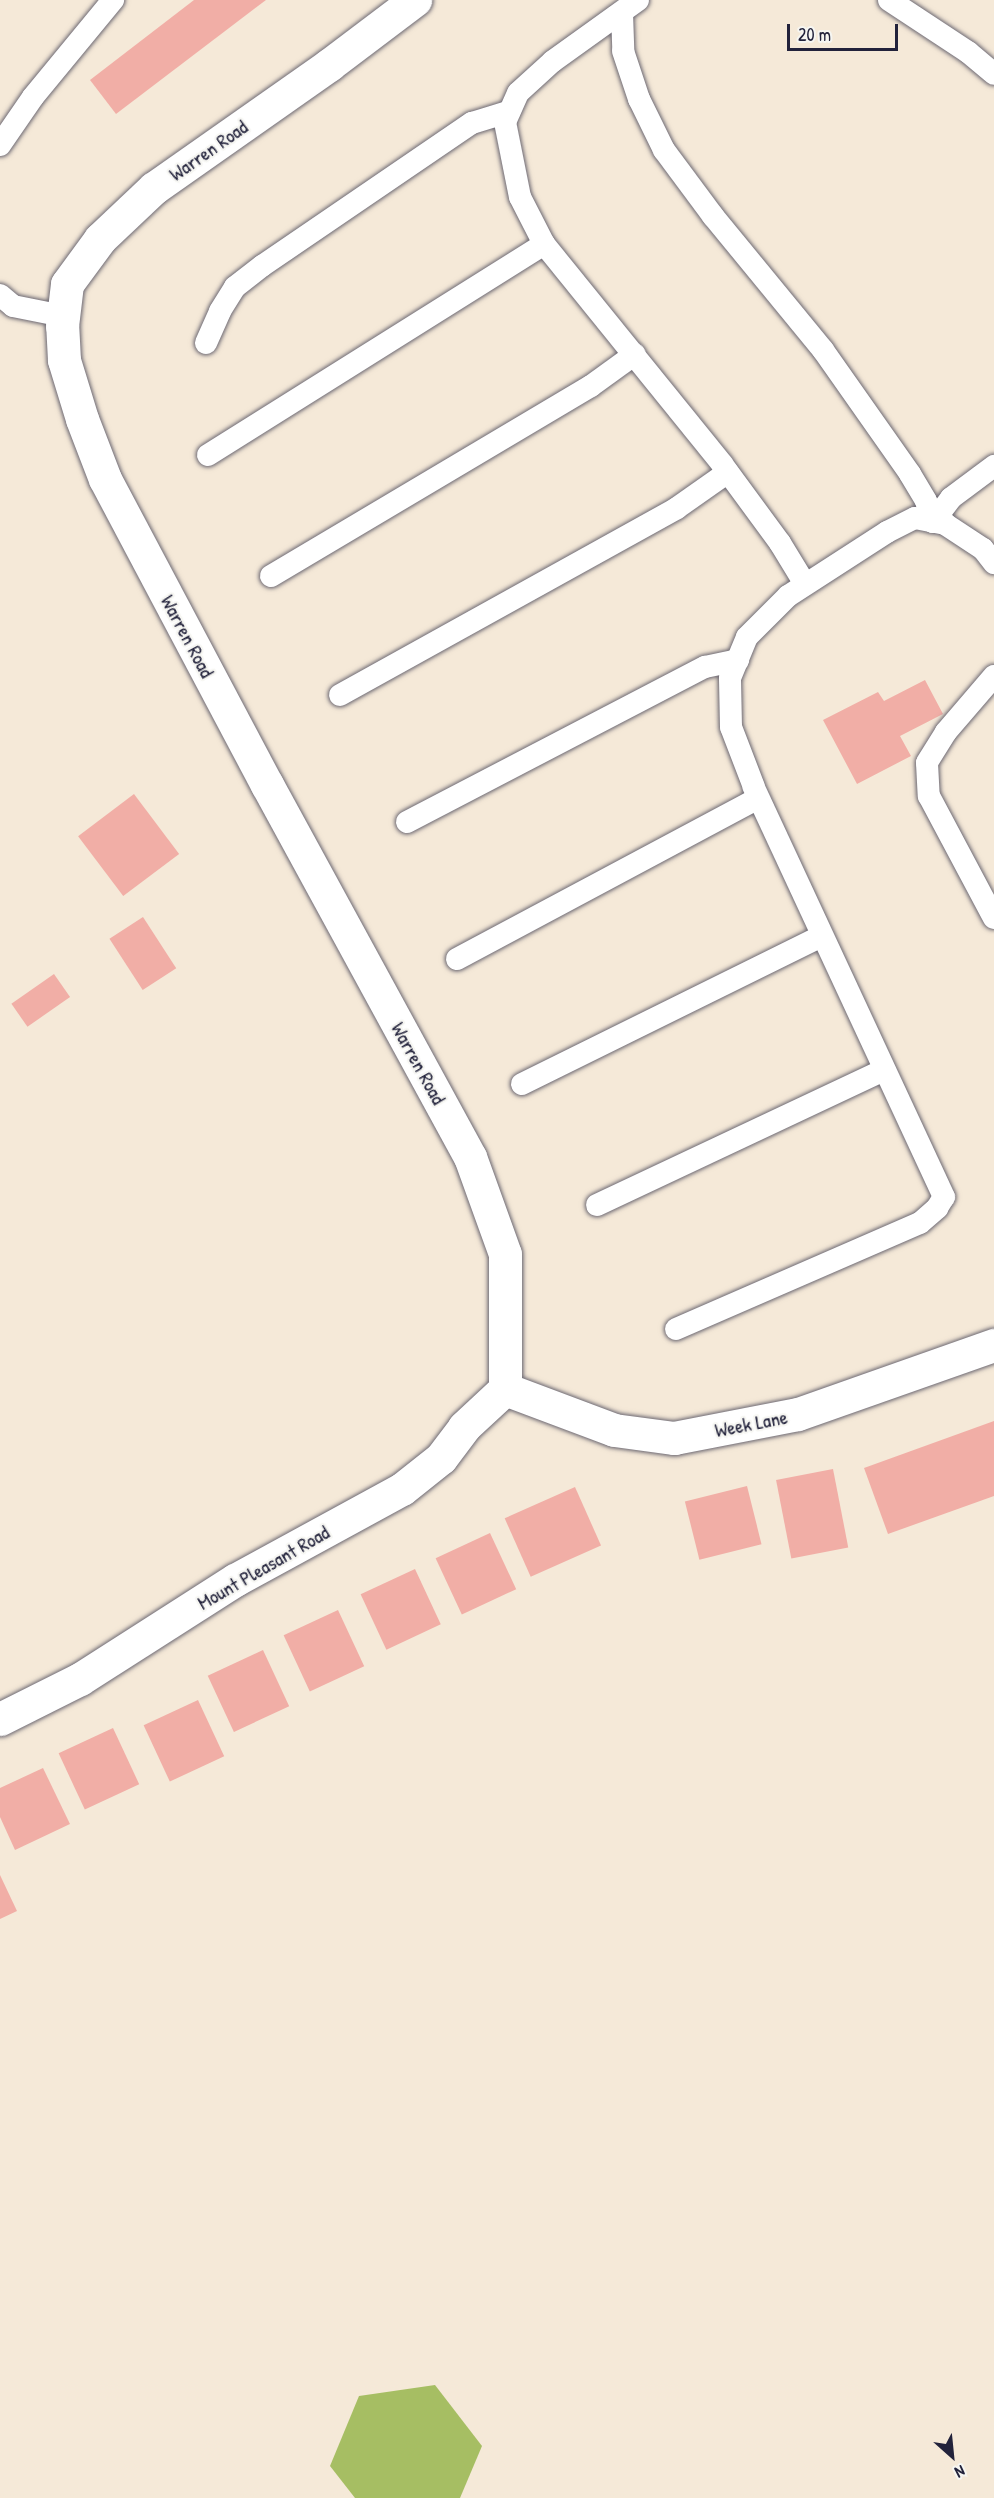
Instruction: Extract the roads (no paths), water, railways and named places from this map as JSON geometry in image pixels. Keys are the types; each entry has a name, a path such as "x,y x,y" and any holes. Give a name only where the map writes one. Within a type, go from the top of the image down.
{"street":[{"name":"Warren Road","path":"416,0 329,65 154,188 100,238 67,284 63,316 64,360 82,419 105,479 267,785 470,1157 506,1254 505,1389"},
{"name":"Week Lane","path":"505,1389 614,1430 674,1438 798,1414 994,1345"},
{"name":"Mount Pleasant Road","path":"0,1719 80,1678 235,1580 402,1489 441,1458 464,1427 505,1389"}],"lane":[{"path":"0,145 33,97 113,0"},
{"path":"890,0 968,52 994,74"},
{"path":"630,7 553,61 518,93 505,122 520,197 544,244 728,472 780,543 805,584"},
{"path":"630,7 623,51 639,99 664,150 713,216 823,350 910,474 926,501 933,522"},
{"path":"206,343 219,311 235,287 244,280 472,123 509,112"},
{"path":"208,455 544,244"},
{"path":"0,295 13,306 63,316"},
{"path":"271,576 591,386 635,354"},
{"path":"933,522 951,498 994,466"},
{"path":"340,695 677,508 728,472"},
{"path":"676,1329 920,1222 937,1208 944,1197 758,798 731,727 730,678 747,637 788,596 887,532 915,518 945,524 982,549 994,563"},
{"path":"407,822 705,667 738,660"},
{"path":"994,676 946,732 927,763 929,796 994,918"},
{"path":"457,959 758,798"},
{"path":"522,1084 821,936"},
{"path":"597,1205 884,1070"}]}
